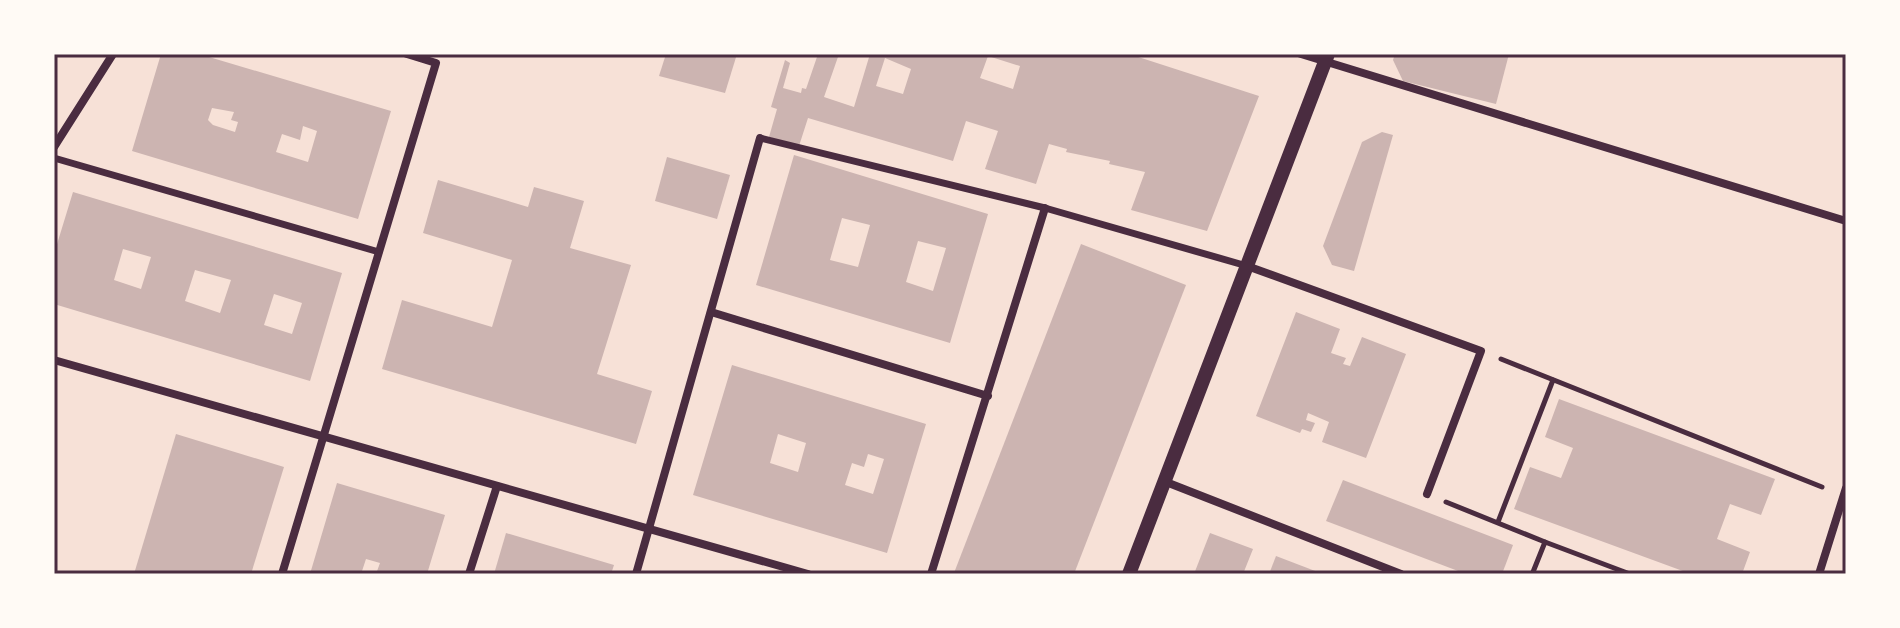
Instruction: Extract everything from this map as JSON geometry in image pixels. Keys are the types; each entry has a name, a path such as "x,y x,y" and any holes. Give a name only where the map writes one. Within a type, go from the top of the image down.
{"street":[{"path":"54,147 113,54"},
{"path":"282,574 436,63 407,54"},
{"path":"1301,54 1326,58 1846,221"},
{"path":"1129,574 1326,58"},
{"path":"636,574 760,138 1045,208 1247,266 1481,351 1427,494"},
{"path":"54,158 379,252"},
{"path":"931,574 1045,208"},
{"path":"711,312 988,396"},
{"path":"54,360 808,574"},
{"path":"1166,482 1401,574"},
{"path":"469,574 497,486"},
{"path":"1819,574 1845,492"}],"path":[{"path":"1481,351 1845,492"},
{"path":"1498,522 1553,380"},
{"path":"1427,494 1630,574"},
{"path":"1537,574 1533,572 1545,542"}],"building":[{"path":"161,54 199,54 391,111 358,219 132,151","holes":["212,108 234,112 231,120 238,122 235,132 213,125 208,120","303,126 317,131 308,162 276,152 282,134 300,140"]},
{"path":"666,54 737,54 725,93 659,76"},
{"path":"818,54 839,54 824,97 854,107 870,54 1129,54 1259,96 1207,231 1131,210 1145,172 1109,164 1110,161 1066,152 1067,149 1049,144 1036,184 985,169 998,131 966,121 953,161 808,118 799,146 769,137 777,109 771,107 785,60 790,63 783,88 801,93 802,88 806,89","holes":["988,56 1020,66 1013,89 980,78","885,58 911,69 903,94 876,86"]},
{"path":"1395,54 1509,54 1496,104 1403,81 1393,60"},
{"path":"1382,132 1393,135 1354,271 1332,265 1323,246 1362,142"},
{"path":"794,155 988,214 950,343 756,285","holes":["842,218 870,225 858,267 830,260","918,241 946,248 933,291 906,282"]},
{"path":"667,157 730,175 717,219 655,201"},
{"path":"438,180 528,207 534,187 584,201 570,248 631,265 597,374 652,391 636,444 382,369 402,300 492,327 512,260 423,233"},
{"path":"73,192 342,273 310,381 54,304 54,254","holes":["123,249 151,257 141,289 114,280","195,270 231,280 220,313 185,301","274,294 302,303 292,334 264,325"]},
{"path":"1081,244 1186,285 1074,574 954,573"},
{"path":"1296,312 1340,329 1331,353 1346,358 1343,364 1350,366 1362,337 1406,354 1366,458 1322,442 1329,422 1308,413 1306,420 1315,423 1311,432 1302,429 1300,433 1256,416"},
{"path":"732,365 926,424 887,553 693,495","holes":["778,434 806,443 798,472 770,463","868,454 884,459 873,494 845,485 852,463 864,467"]},
{"path":"1559,399 1775,479 1761,515 1730,504 1717,539 1750,552 1742,574 1691,574 1514,509 1530,467 1561,478 1573,448 1545,437"},
{"path":"176,434 284,467 251,574 134,574"},
{"path":"1343,480 1513,545 1502,574 1466,574 1326,521"},
{"path":"337,483 445,515 427,574 376,574 380,563 366,559 361,574 310,574"},
{"path":"506,533 614,565 611,574 494,574"},
{"path":"1210,533 1253,549 1243,574 1194,574"},
{"path":"1276,556 1323,574 1269,574"}]}
